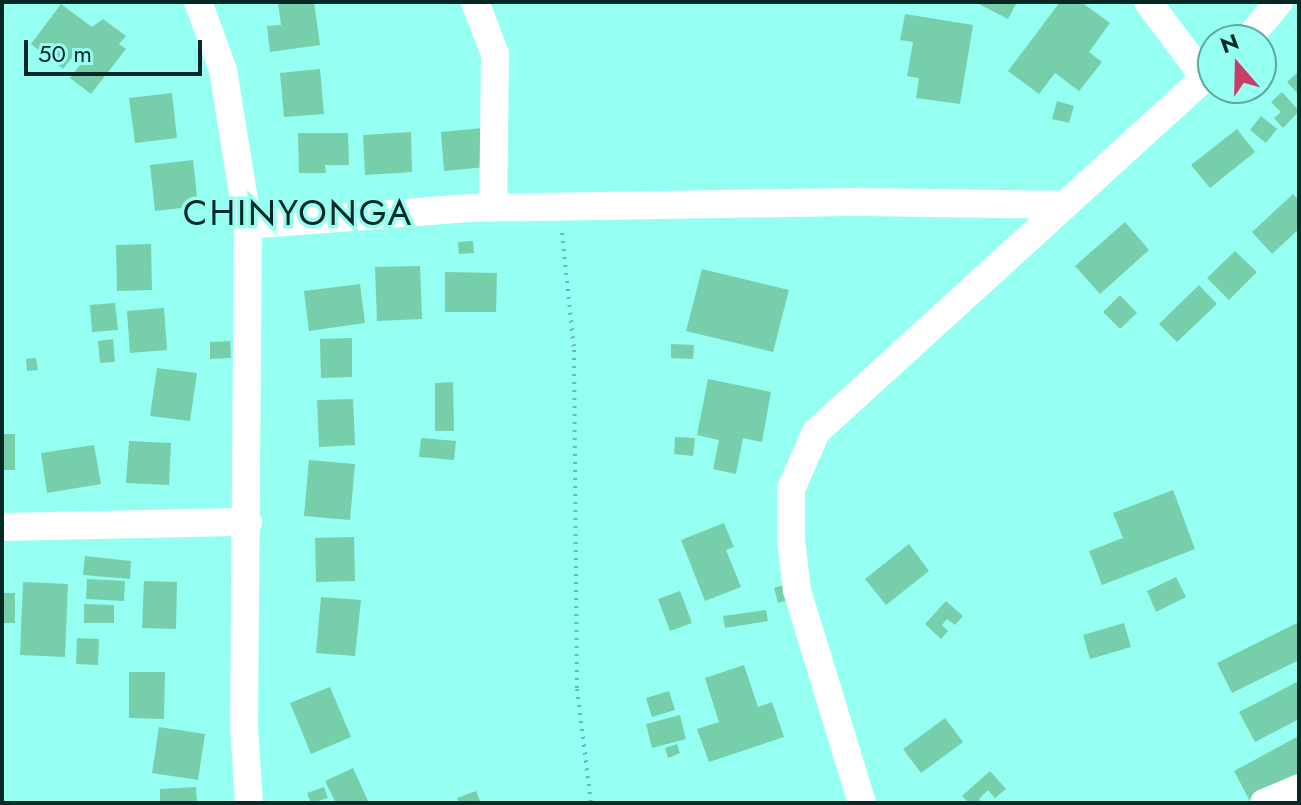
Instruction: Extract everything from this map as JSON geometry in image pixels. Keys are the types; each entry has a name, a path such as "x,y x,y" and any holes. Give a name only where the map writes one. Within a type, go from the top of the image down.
{"street":[{"path":"198,2 223,70 248,225 244,727 249,803"},
{"path":"475,2 495,54 493,208"},
{"path":"1148,2 1197,60"},
{"path":"1260,24 1279,2"},
{"path":"862,803 797,590 791,489 816,432 1197,85"},
{"path":"248,225 493,208 1065,205"},
{"path":"2,527 248,522"},
{"path":"1264,803 1299,788"}],"path":[{"path":"559,207 574,350 577,689 591,803"}],"building":[{"path":"278,2 314,2 320,45 270,52 267,26 281,25"},
{"path":"975,2 1017,2 1008,19"},
{"path":"1060,2 1081,2 1110,23 1089,52 1102,62 1079,91 1055,73 1039,94 1008,71"},
{"path":"61,4 92,27 103,19 126,36 119,44 126,49 91,94 70,78 83,61 74,55 63,69 31,44"},
{"path":"905,14 973,25 960,104 916,98 919,78 907,76 913,42 900,40"},
{"path":"320,69 324,114 284,117 280,73"},
{"path":"1299,71 1299,95 1287,82"},
{"path":"1282,92 1299,111 1283,128 1274,118 1281,112 1273,104 1277,104 1277,97"},
{"path":"172,93 177,138 135,143 129,98"},
{"path":"1057,101 1074,106 1069,123 1052,119"},
{"path":"1261,116 1277,129 1266,143 1250,130"},
{"path":"483,128 486,167 444,171 441,132"},
{"path":"1237,129 1255,152 1210,188 1191,165"},
{"path":"411,132 412,172 365,175 363,135"},
{"path":"298,133 348,133 349,165 325,165 326,173 299,173"},
{"path":"193,160 198,206 155,211 150,165"},
{"path":"1293,194 1299,201 1299,229 1272,254 1252,232"},
{"path":"1125,222 1149,250 1100,294 1075,266"},
{"path":"473,241 474,253 459,254 458,242"},
{"path":"151,244 152,290 117,291 116,245"},
{"path":"1235,251 1257,272 1229,300 1207,278"},
{"path":"420,266 422,319 377,321 375,267"},
{"path":"702,269 789,290 773,352 686,331"},
{"path":"445,272 497,273 496,312 445,312"},
{"path":"360,284 365,323 309,331 304,291"},
{"path":"1199,285 1217,304 1177,342 1159,324"},
{"path":"1120,295 1137,313 1120,329 1103,312"},
{"path":"115,303 118,330 92,332 90,305"},
{"path":"164,308 167,350 130,353 127,311"},
{"path":"352,338 352,377 321,378 320,339"},
{"path":"113,339 115,362 100,363 98,341"},
{"path":"230,341 231,358 210,359 210,342"},
{"path":"671,344 694,345 693,359 671,358"},
{"path":"36,358 38,370 27,371 26,359"},
{"path":"157,368 197,373 190,421 150,416"},
{"path":"708,379 771,392 762,442 743,438 736,474 713,469 719,440 697,435"},
{"path":"453,382 454,431 435,431 435,383"},
{"path":"353,399 355,445 319,447 317,400"},
{"path":"2,434 15,434 15,470 2,470"},
{"path":"675,437 695,438 693,456 674,454"},
{"path":"421,438 456,441 454,460 419,457"},
{"path":"129,441 171,443 169,485 126,483"},
{"path":"94,445 101,484 47,493 41,453"},
{"path":"309,460 355,464 350,520 304,516"},
{"path":"1173,490 1195,549 1102,585 1089,551 1123,538 1113,513"},
{"path":"724,523 734,547 726,550 741,587 705,601 681,540"},
{"path":"354,537 355,581 316,582 315,538"},
{"path":"909,544 929,571 886,605 865,579"},
{"path":"85,556 131,561 130,579 83,575"},
{"path":"1176,577 1186,597 1156,612 1147,591"},
{"path":"87,579 125,581 124,601 86,599"},
{"path":"144,581 177,582 176,629 142,628"},
{"path":"23,582 68,584 65,657 20,655"},
{"path":"787,584 791,599 778,603 774,588"},
{"path":"680,591 692,623 670,631 658,599"},
{"path":"2,593 15,593 15,623 2,623"},
{"path":"321,597 361,600 355,656 316,653"},
{"path":"946,601 963,616 955,625 947,619 942,625 948,631 941,639 925,624"},
{"path":"84,604 114,605 114,623 84,623"},
{"path":"766,610 768,621 725,628 723,616"},
{"path":"1299,622 1299,660 1232,693 1217,663"},
{"path":"1124,623 1131,647 1090,659 1083,635"},
{"path":"77,638 99,639 98,665 76,664"},
{"path":"744,665 758,707 772,702 784,737 709,762 697,729 719,722 705,678"},
{"path":"129,672 165,672 164,719 129,718"},
{"path":"1299,681 1299,719 1255,742 1239,712"},
{"path":"330,687 351,737 311,754 290,703"},
{"path":"669,691 675,710 652,717 646,698"},
{"path":"680,715 686,739 652,748 646,724"},
{"path":"945,718 963,742 921,773 903,749"},
{"path":"159,727 205,734 198,780 152,773"},
{"path":"1299,736 1299,779 1251,803 1234,771"},
{"path":"677,744 680,753 668,758 665,748"},
{"path":"353,768 369,803 336,803 325,781"},
{"path":"990,771 1006,789 995,798 988,790 979,799 983,803 969,803 962,796"},
{"path":"196,787 197,803 160,803 160,789"},
{"path":"324,787 328,798 311,803 307,793"},
{"path":"476,791 481,803 459,803 457,798"}],"district":[{"name":"CHINYONGA","path":"298,213"}]}
